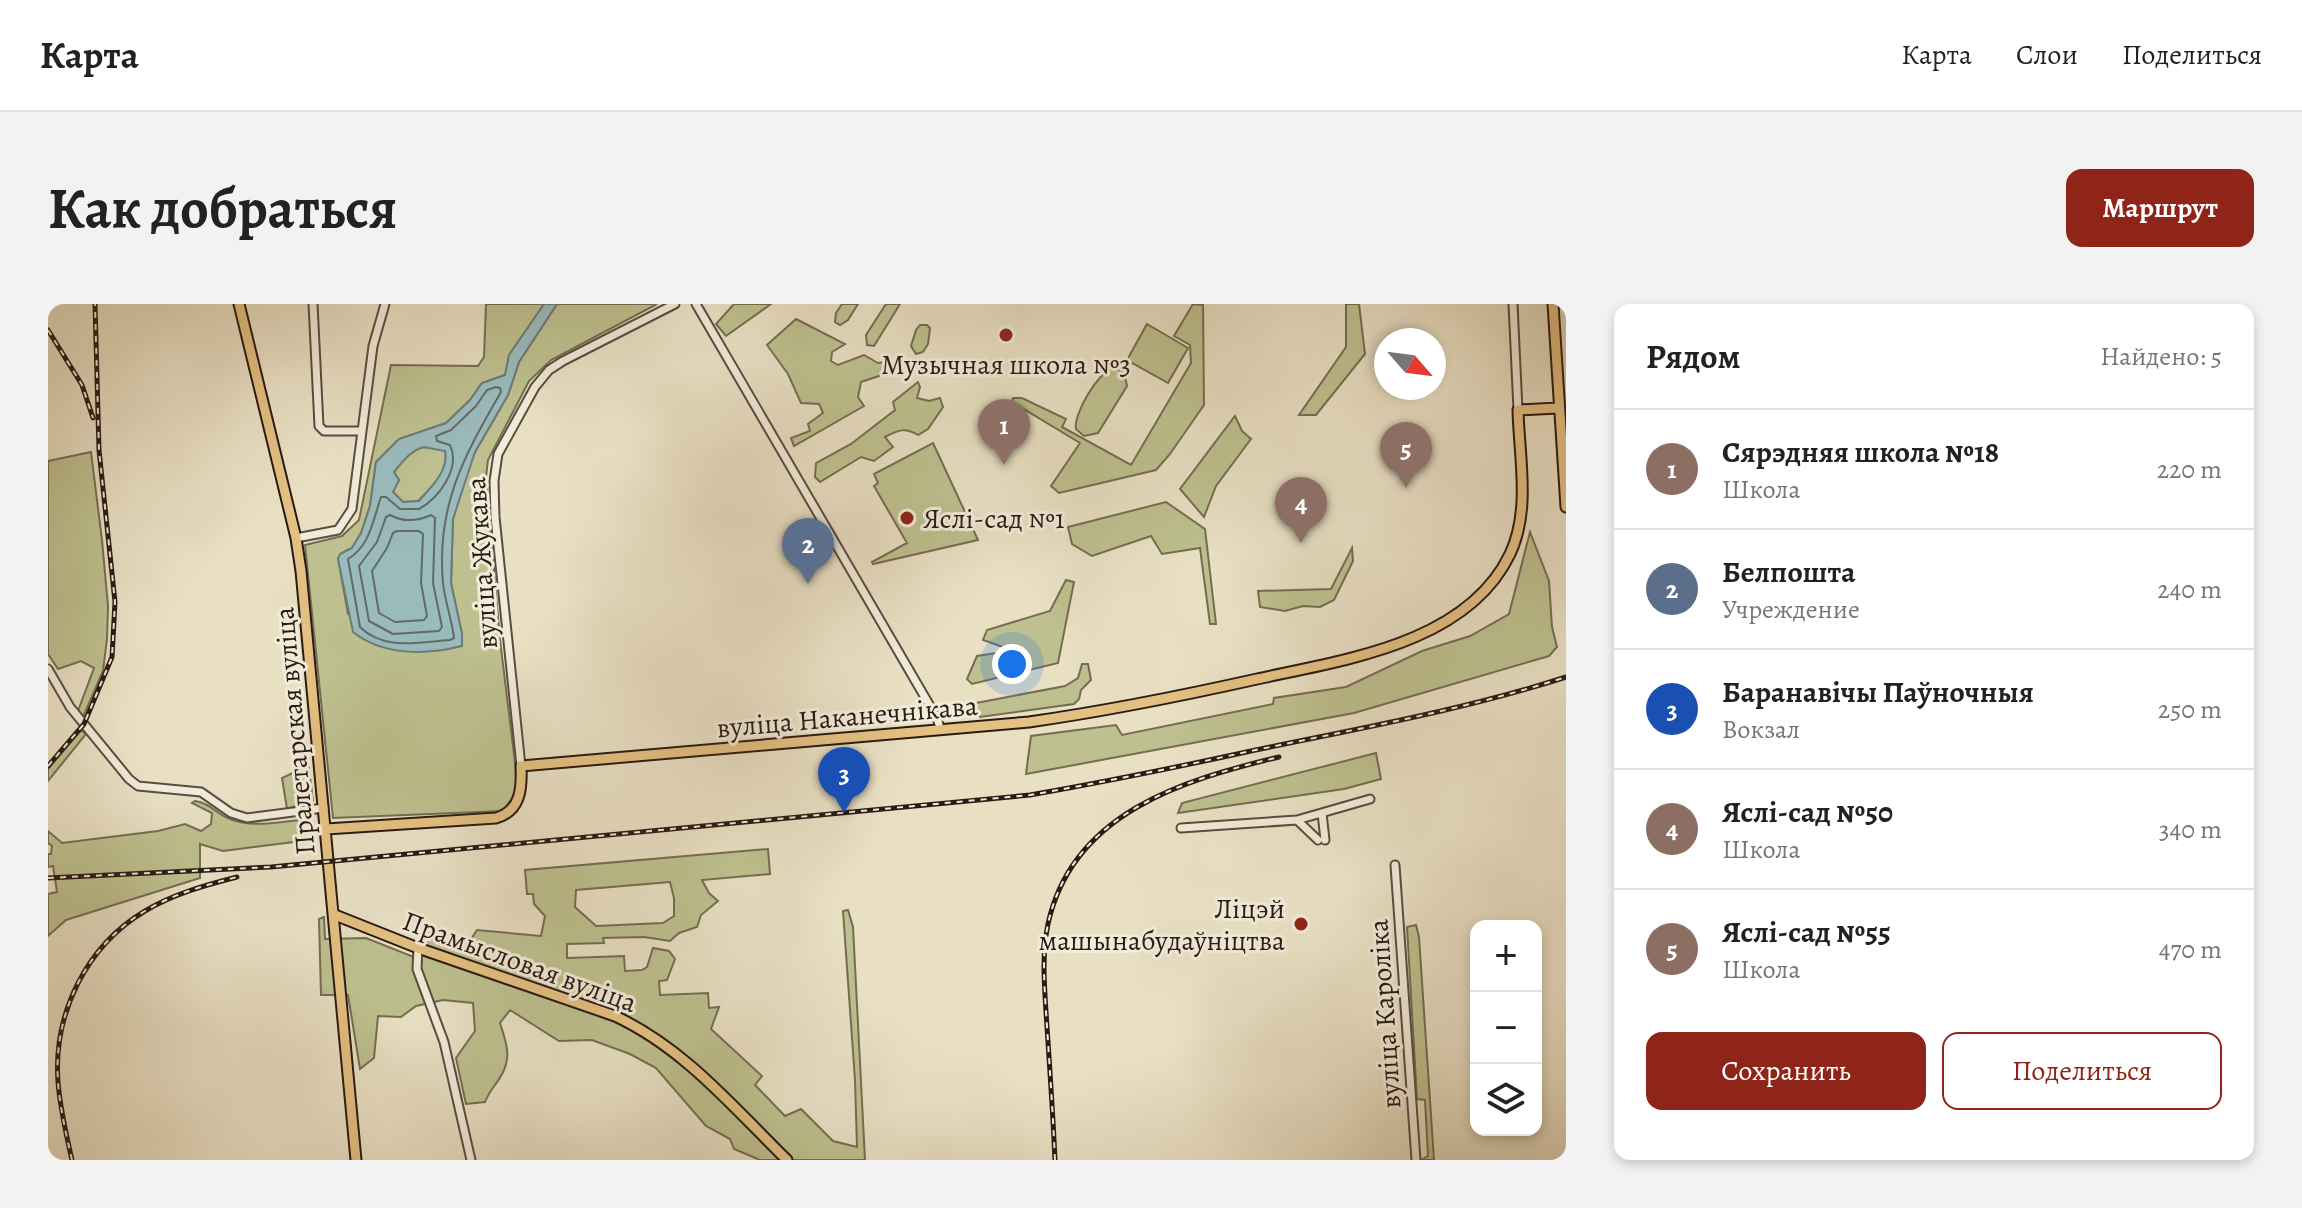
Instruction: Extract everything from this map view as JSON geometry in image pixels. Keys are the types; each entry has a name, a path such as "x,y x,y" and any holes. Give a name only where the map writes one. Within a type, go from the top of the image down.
{"main road":[{"name":"Пралетарская вуліца","path":"239,304 296,538 313,684 356,1160"},
{"path":"1553,304 1566,507"},
{"path":"1518,410 1558,408"},
{"name":"вуліца Наканечнікава","path":"521,766 1044,720 1207,691 1354,659 1406,640 1449,619 1461,612 1491,583 1510,554 1522,500 1518,410"},
{"path":"326,829 505,816 520,797 521,766"},
{"name":"Прамысловая вуліца","path":"335,915 418,948 615,1016 647,1032 710,1083 787,1160"}],"street":[{"path":"313,304 319,426 324,431 361,431"},
{"path":"296,538 338,530 352,509 373,346 385,304"},
{"name":"вуліца Жукава","path":"521,766 495,517 498,454 535,387 549,370 675,304"},
{"path":"696,304 940,728"},
{"name":"вуліца Наканечнікава","path":"1513,304 1518,410"},
{"path":"48,669 70,707 138,786 201,792 231,813 247,818 324,808"},
{"path":"1181,828 1297,820 1370,799"},
{"path":"1297,820 1321,840 1322,813"},
{"name":"вуліца Кароліка","path":"1395,865 1416,1160"},
{"path":"418,948 417,969 444,1042 471,1160"}],"green space":[{"path":"486,304 544,304 510,355 505,375 482,383 470,400 446,423 399,439 376,462 370,506 361,533 352,548 338,558 348,614 462,634 451,583 453,519 475,452 508,395 519,362 557,304 657,304 551,360 529,381 488,460 486,477 500,640 517,779 515,794 503,811 333,818 305,545 342,536 359,520 391,365 478,366 484,357"},
{"path":"734,304 771,304 726,336 716,324"},
{"path":"842,304 858,304 848,320 840,325 835,322"},
{"path":"886,304 900,304 874,346 867,345 866,335"},
{"path":"1193,304 1203,305 1204,405 1170,454 1156,470 1059,493 1051,486 1080,443 1012,402 1013,398 1022,398 1066,419 1062,427 1131,465 1191,363 1190,345 1174,336"},
{"path":"1346,304 1359,304 1365,354 1316,415 1299,415 1346,347"},
{"path":"796,319 845,344 832,352 831,361 838,365 864,355 878,363 891,361 893,364 879,376 861,382 858,397 864,406 794,446 791,438 810,431 808,424 823,413 819,404 801,403 788,374 767,345"},
{"path":"1147,324 1188,348 1168,383 1127,360"},
{"path":"920,325 930,328 928,344 923,352 916,354 911,346"},
{"path":"1114,367 1124,372 1127,386 1098,433 1084,436 1076,429 1083,404 1101,376"},
{"path":"918,382 917,398 929,401 940,398 943,407 928,429 918,435 905,430 894,433 885,437 893,447 874,461 861,457 820,482 815,477 816,463 851,444 895,410 893,402"},
{"path":"1235,416 1242,431 1251,439 1216,486 1204,517 1180,489"},
{"name":"Яслі-сад №1","path":"933,443 978,540 873,564 907,543 874,486 878,483 874,474"},
{"path":"424,447 445,450 445,465 434,485 418,501 403,502 393,492 399,480 394,472 411,453"},
{"path":"91,452 108,606 103,671 83,717 78,711 94,668 81,661 58,669 48,654 48,461"},
{"path":"1166,502 1205,529 1216,624 1210,624 1200,548 1162,554 1151,536 1092,556 1072,544 1068,527"},
{"path":"1530,532 1549,581 1552,627 1557,647 1549,656 1354,713 1026,774 1031,736 1116,725 1122,735 1273,704 1274,698 1346,687 1422,651 1470,636 1509,614"},
{"path":"1352,548 1353,561 1334,600 1320,607 1303,606 1285,611 1260,607 1258,591 1331,589"},
{"path":"1066,580 1074,582 1058,663 972,684 967,679 977,656 1003,652 1003,647 983,640 987,630 1050,611"},
{"path":"1082,664 1088,664 1091,680 1074,704 980,717 971,704 1065,686 1078,678"},
{"path":"81,730 86,734 48,781 48,769"},
{"path":"1376,753 1381,779 1344,789 1178,813 1182,803"},
{"path":"308,762 313,800 287,809 282,778"},
{"path":"195,801 238,822 265,824 301,820 301,838 294,842 223,851 200,844 200,878 66,920 48,936 48,894 57,892 53,866 48,867 48,854 51,854 52,846 48,843 48,831 62,843 158,831 185,824 201,831 211,824 212,813 192,803"},
{"path":"768,849 770,874 702,880 718,901 701,915 697,927 679,933 670,941 644,937 603,938 604,943 567,944 567,958 624,956 625,971 642,970 647,967 653,948 669,951 675,959 667,980 659,981 660,995 708,993 709,1008 719,1007 711,1029 762,1076 755,1085 785,1116 801,1109 833,1141 857,1147 843,911 848,910 853,927 865,1160 760,1160 734,1149 730,1139 706,1126 656,1068 630,1054 592,1040 559,1041 510,1010 500,1023 507,1055 502,1074 485,1102 466,1104 456,1058 475,1031 473,1003 443,1000 416,1006 401,1017 378,1016 374,1058 360,1069 348,995 321,995 319,919 324,917 325,939 366,938 421,960 427,933 468,944 477,930 541,936 545,916 534,904 533,894 527,894 525,870","holes":["670,882 674,916 663,923 596,926 575,907 576,890"]},
{"path":"1416,925 1434,1160 1421,1160 1428,1156 1425,1100 1417,1099 1407,927"}],"water":[{"path":"544,304 557,304 519,362 508,395 475,452 453,519 451,583 462,646 420,652 391,649 365,640 353,632 338,559 340,554 352,548 361,533 370,506 376,462 399,439 446,423 470,400 482,383 505,375 509,355","holes":["424,447 445,451 442,472 419,501 403,502 393,492 399,480 394,472 411,454"]}],"railway":[{"path":"48,766 84,724 112,657 115,602 99,450 95,304"},
{"path":"48,330 82,385 93,418"},
{"path":"48,878 271,867 1030,795 1410,718 1566,677"},
{"path":"1055,1160 1044,962 1048,924 1061,886 1081,854 1106,828 1136,808 1206,777 1279,757"},
{"path":"72,1160 60,1102 58,1057 68,1007 90,963 106,943 145,911 178,895 237,877"}],"place":[{"name":"Музычная школа №3","path":"1006,335"},
{"name":"Сярэдняя школа №18","path":"1004,465"},
{"name":"Яслі-сад №55","path":"1406,488"},
{"name":"Яслі-сад №1","path":"907,518"},
{"name":"Яслі-сад №50","path":"1301,543"},
{"name":"Белпошта","path":"808,584"},
{"name":"Баранавічы Паўночныя","path":"844,813"},
{"name":"Ліцэй машынабудаўніцтва","path":"1301,924"}]}
